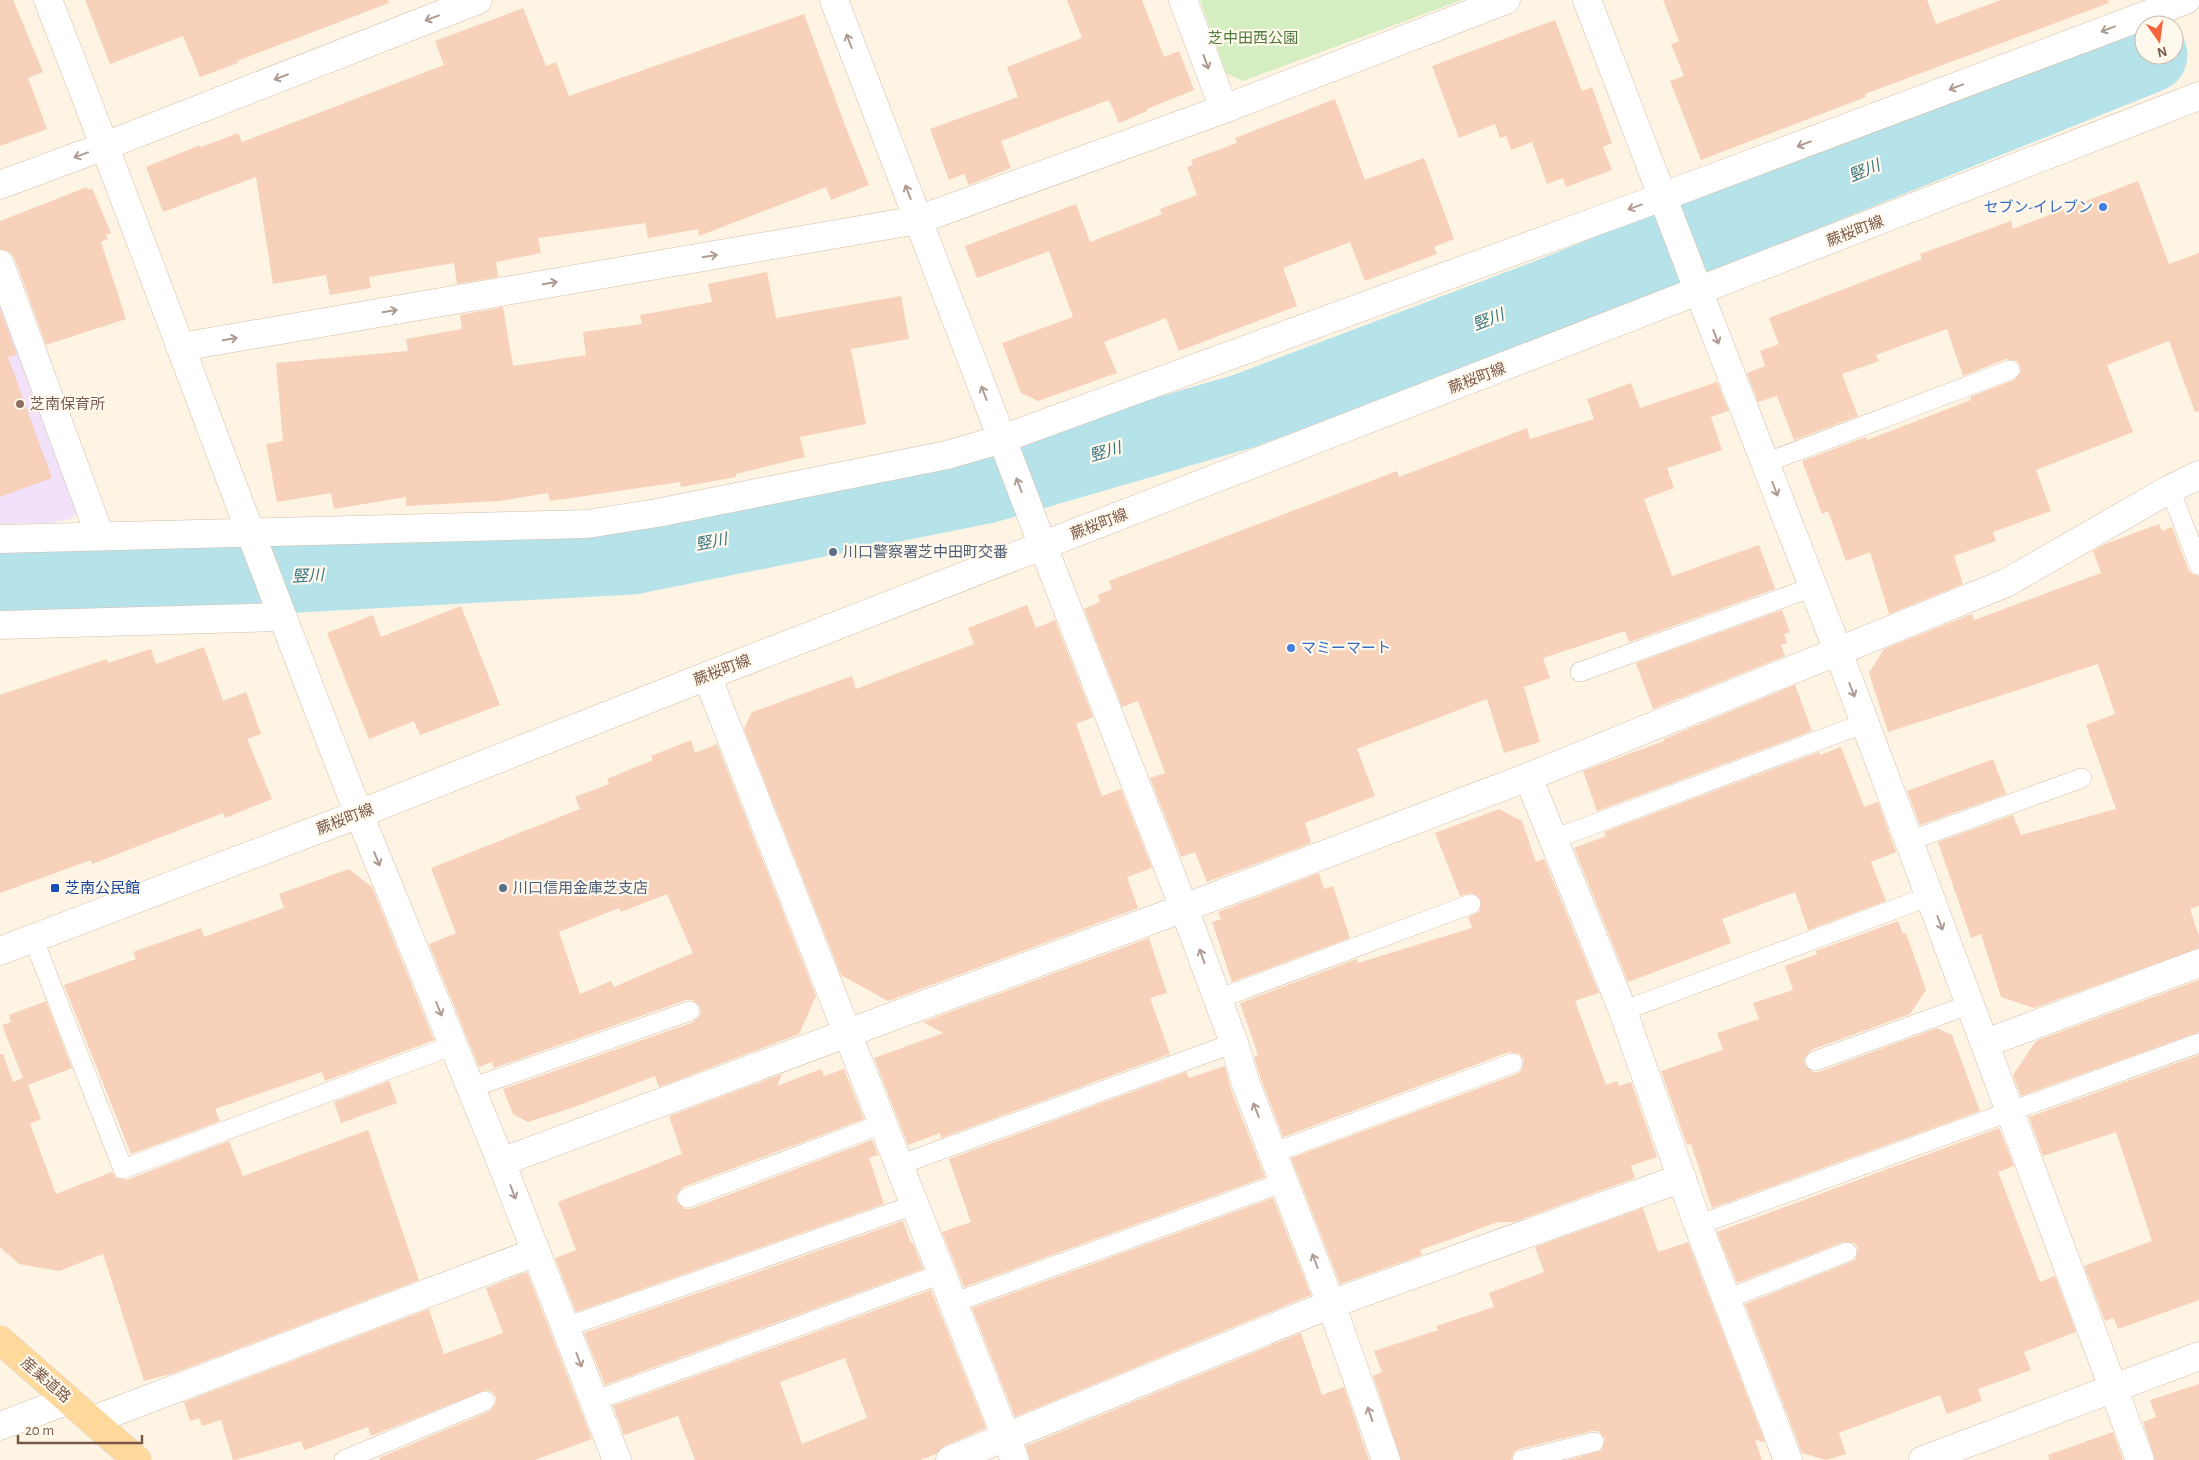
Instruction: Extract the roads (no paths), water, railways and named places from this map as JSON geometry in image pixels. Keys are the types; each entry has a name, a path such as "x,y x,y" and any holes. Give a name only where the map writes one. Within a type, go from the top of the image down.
{"main road":[{"name":"産業道路","path":"0,1340 138,1460"}],"street":[{"path":"48,0 182,347 278,610 358,814 501,1162 617,1460"},
{"path":"0,185 105,146 478,0"},
{"path":"834,0 1004,446 1184,908 1234,1043 1246,1084 1331,1304 1386,1460"},
{"path":"1184,0 1224,109"},
{"path":"182,347 918,220 1224,109 1506,0"},
{"path":"1587,0 1665,207 1838,651 1986,1043 2140,1460"},
{"path":"0,539 100,536 253,541 588,524 657,513 937,457 1004,446 1665,207 2186,0"},
{"name":"蕨桜町線","path":"0,951 358,814 1043,546 1695,283 2199,96"},
{"path":"0,264 100,536"},
{"path":"501,1162 1528,778 2006,583 2170,489 2199,475"},
{"path":"0,625 278,610"},
{"path":"707,676 846,1034 1011,1449"},
{"path":"1528,778 1623,1011 1698,1225 1788,1460"},
{"path":"1986,1043 2199,963"},
{"path":"950,1460 1011,1449 1331,1304 1682,1178"},
{"path":"93,1420 536,1252"},
{"path":"1923,1460 2199,1356"},
{"path":"0,1426 69,1400"}],"lane":[{"path":"1765,463 2010,370"},
{"path":"2170,489 2199,565"},
{"path":"1580,672 1813,587"},
{"path":"1554,839 1865,723"},
{"path":"1909,841 2082,778"},
{"path":"1623,1011 1930,896"},
{"path":"1218,999 1471,904"},
{"path":"33,938 123,1169 454,1045"},
{"path":"1815,1061 1971,1004"},
{"path":"471,1088 690,1011"},
{"path":"899,1166 1234,1043"},
{"path":"1698,1225 2199,1043"},
{"path":"1273,1153 1513,1063"},
{"path":"687,1198 882,1124"},
{"path":"953,1303 1284,1182"},
{"path":"566,1327 914,1205"},
{"path":"1727,1299 1847,1252"},
{"path":"594,1401 941,1274"},
{"path":"344,1460 485,1401"},
{"path":"1522,1460 1594,1442"}],"waterway":[{"name":"竪川","path":"0,584 167,582 632,557 986,486 1244,411 1541,299 2134,61"}],"place":[{"name":"セブン-イレブン","path":"2103,207"},
{"name":"芝南保育所","path":"20,404"},
{"name":"川口警察署芝中田町交番","path":"833,552"},
{"name":"マミーマート","path":"1291,648"},
{"name":"芝南公民館","path":"55,888"},
{"name":"川口信用金庫芝支店","path":"503,888"}],"park label":[{"name":"芝中田西公園","path":"1253,38"}]}
